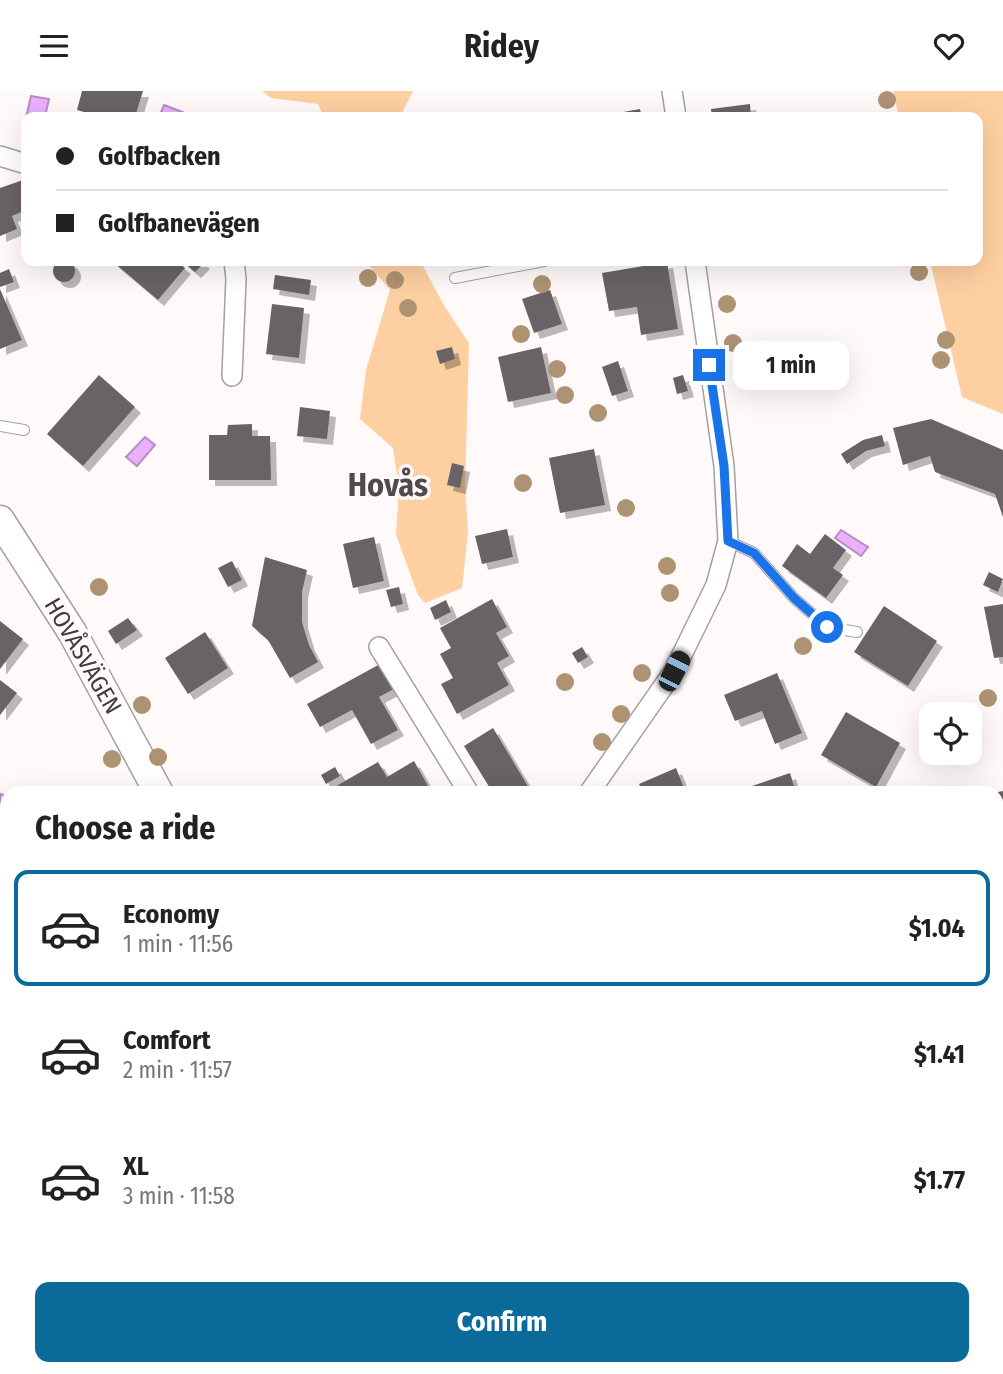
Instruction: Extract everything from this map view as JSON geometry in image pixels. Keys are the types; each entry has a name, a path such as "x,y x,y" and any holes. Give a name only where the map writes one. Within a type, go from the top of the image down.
{"street":[{"path":"672,91 675,112"},
{"path":"0,156 21,162"},
{"path":"232,376 236,279 234,266"},
{"path":"594,786 674,671 716,585 728,541 724,466 696,266"},
{"name":"HOVÅSVÄGEN","path":"1,523 72,632 155,786"},
{"path":"379,647 465,786"}],"lane":[{"path":"455,278 518,266"},
{"path":"0,426 24,430"},
{"path":"728,541 754,553 794,598 827,627 857,632"}],"shaded area":[{"path":"262,91 413,91 402,112 322,112 318,104 271,98"},
{"path":"893,91 1003,91 1003,414 962,397 931,266 983,266 983,112 898,112"},
{"path":"31,96 49,99 46,112 27,112"},
{"path":"164,105 182,112 161,112"},
{"path":"369,266 423,266 469,343 465,487 468,532 462,588 425,603 418,595 396,535 399,487 393,448 360,419 366,370 390,290"},
{"path":"145,437 155,445 137,466 126,457"},
{"path":"841,530 868,547 861,556 835,538"}],"building":[{"path":"82,91 143,91 137,112 77,110"},
{"path":"750,104 751,112 711,112 711,109"},
{"path":"21,181 21,212 12,216 17,229 0,236 0,188"},
{"path":"54,266 74,267 72,279 64,282 56,279"},
{"path":"118,266 185,268 158,300"},
{"path":"188,266 201,266 195,272"},
{"path":"643,266 668,266 678,329 641,335 637,307 609,311 602,273"},
{"path":"9,269 14,282 0,287 0,273"},
{"path":"275,275 311,280 309,295 273,289"},
{"path":"0,289 22,340 0,349"},
{"path":"550,290 562,324 534,333 522,299"},
{"path":"272,304 304,308 299,358 266,354"},
{"path":"452,347 455,359 440,364 436,351"},
{"path":"541,347 551,393 508,402 498,357"},
{"path":"618,361 628,391 612,396 602,367"},
{"path":"99,375 135,407 83,466 47,434"},
{"path":"683,375 688,391 677,394 673,378"},
{"path":"300,407 330,411 327,439 297,436"},
{"path":"931,419 1003,450 1003,517 995,494 935,472 930,456 903,465 893,428"},
{"path":"252,424 252,436 270,436 271,480 209,480 209,435 227,435 228,425"},
{"path":"882,435 885,446 866,451 847,464 841,454 863,440"},
{"path":"594,449 605,505 560,513 549,458"},
{"path":"452,463 464,466 460,488 447,485"},
{"path":"507,529 513,557 482,564 475,536"},
{"path":"825,534 846,550 833,568 843,575 826,598 782,566 797,544 810,554"},
{"path":"374,537 384,581 353,588 343,544"},
{"path":"265,557 307,570 302,592 302,622 318,662 290,678 268,640 252,626"},
{"path":"232,561 242,580 228,587 218,568"},
{"path":"989,572 1003,579 998,592 983,585"},
{"path":"399,587 403,604 391,607 386,590"},
{"path":"492,599 507,627 496,633 509,656 497,663 509,685 457,714 441,684 453,678 440,654 451,648 440,628"},
{"path":"446,600 451,612 435,620 430,608"},
{"path":"1003,604 1003,657 994,658 984,607"},
{"path":"884,606 937,641 908,686 854,652"},
{"path":"128,618 137,630 116,644 108,631"},
{"path":"0,621 23,639 0,669"},
{"path":"205,632 228,668 188,694 165,658"},
{"path":"582,647 588,657 578,663 572,653"},
{"path":"380,664 394,689 379,697 398,730 371,744 352,710 320,727 307,704"},
{"path":"777,673 802,733 775,744 762,711 735,721 724,695"},
{"path":"0,680 17,693 0,715"},
{"path":"846,712 900,743 877,786 821,755"},
{"path":"493,728 528,786 489,786 464,746"},
{"path":"414,761 428,786 338,785 378,762 387,777"},
{"path":"335,767 340,776 326,784 321,775"},
{"path":"676,768 683,786 640,786 639,784"},
{"path":"790,773 794,786 752,786"}],"district":[{"name":"Hovås","path":"388,485"}],"route":[{"path":"709,365 724,466 728,541 754,553 794,598 827,627"}]}
